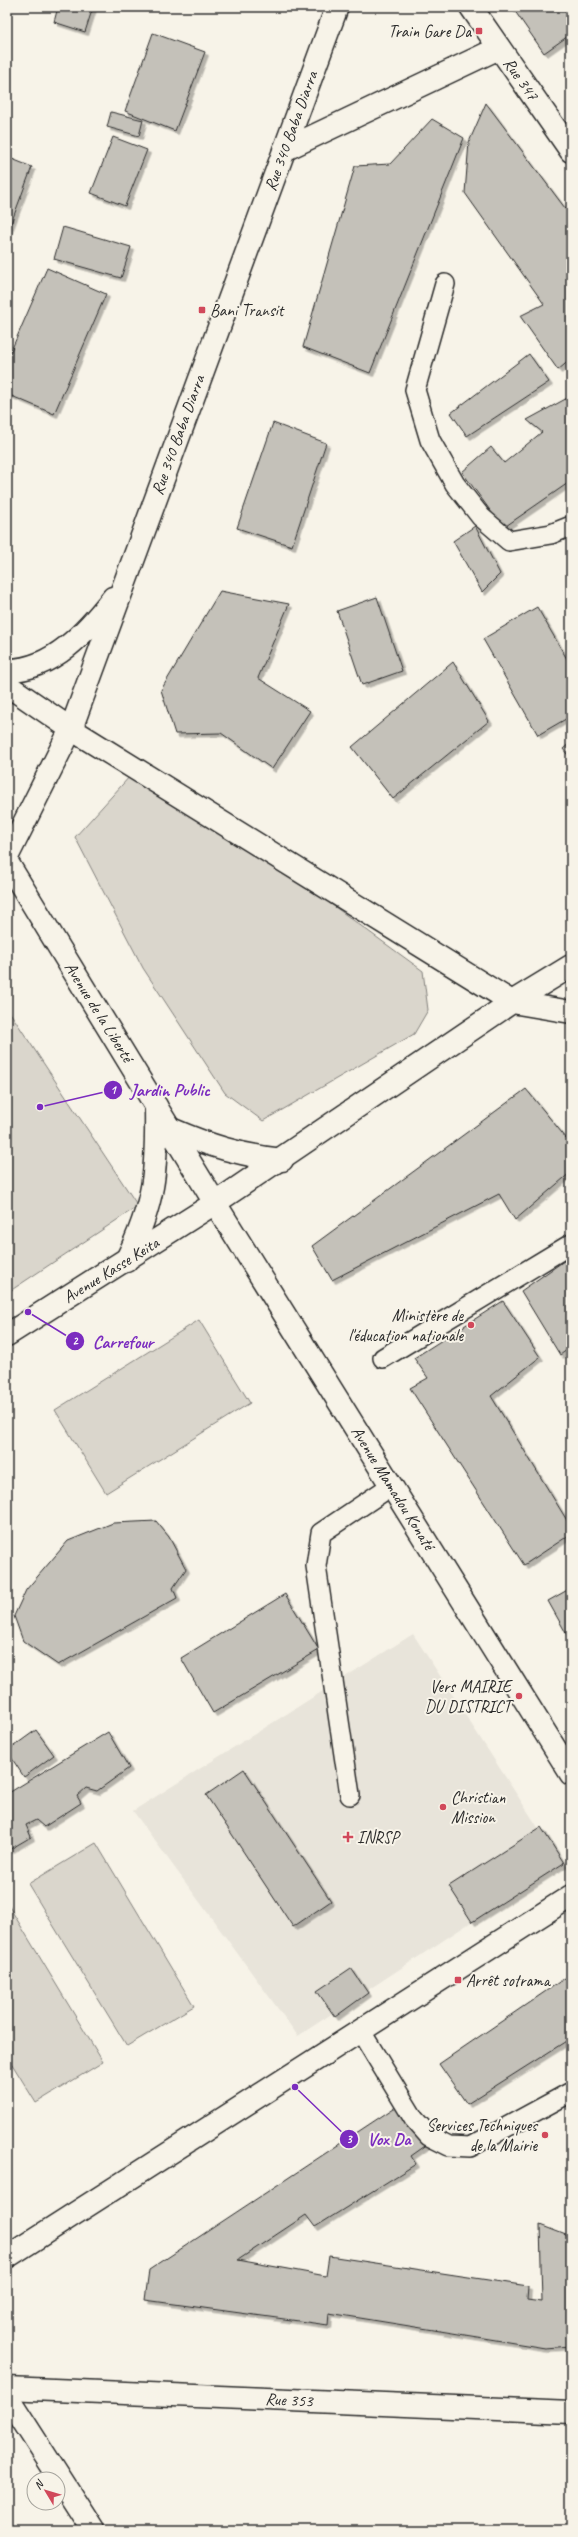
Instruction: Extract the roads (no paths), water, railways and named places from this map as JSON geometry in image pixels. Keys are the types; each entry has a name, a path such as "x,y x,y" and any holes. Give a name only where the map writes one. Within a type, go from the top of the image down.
{"main road":[{"name":"Rue 340 Baba Diarra","path":"7,856 71,729 122,586 337,7"},
{"name":"Rue 347","path":"470,7 571,151"},
{"path":"284,150 500,48"},
{"path":"7,670 34,666 69,646 102,612 122,586"},
{"path":"7,685 71,729 512,1002 571,1012"},
{"name":"Avenue de la Liberté","path":"7,862 215,1203"},
{"name":"Avenue Kasse Keita","path":"7,1335 126,1261 282,1160 512,1002 571,966"},
{"path":"126,1261 150,1206 155,1180 156,1105"},
{"path":"171,1129 209,1146 234,1153 282,1160"},
{"name":"Avenue Mamadou Konaté","path":"215,1203 571,1774"},
{"path":"7,2257 571,1896"},
{"name":"Rue 353","path":"7,2388 571,2412"},
{"path":"7,2396 93,2530"}],"lane":[{"path":"444,284 415,390 430,440 455,484 481,517 509,541 551,534 571,526"},
{"path":"383,1358 571,1244"},
{"path":"350,1795 316,1566 321,1533 391,1486"},
{"path":"360,2030 414,2120 429,2136 449,2146 470,2147 571,2092"}],"place":[{"name":"Train Gare Da","path":"479,31"},
{"name":"Bani Transit","path":"202,310"},
{"name":"Jardin Public","path":"40,1107"},
{"name":"Carrefour","path":"28,1312"},
{"name":"Ministère de l'éducation nationale","path":"471,1325"},
{"name":"Vers MAIRIE DU DISTRICT","path":"519,1696"},
{"name":"Christian Mission","path":"443,1807"},
{"name":"INRSP","path":"348,1837"},
{"name":"Arrêt sotrama","path":"458,1980"},
{"name":"Vox Da","path":"295,2087"},
{"name":"Services Techniques de la Mairie","path":"545,2135"}]}
